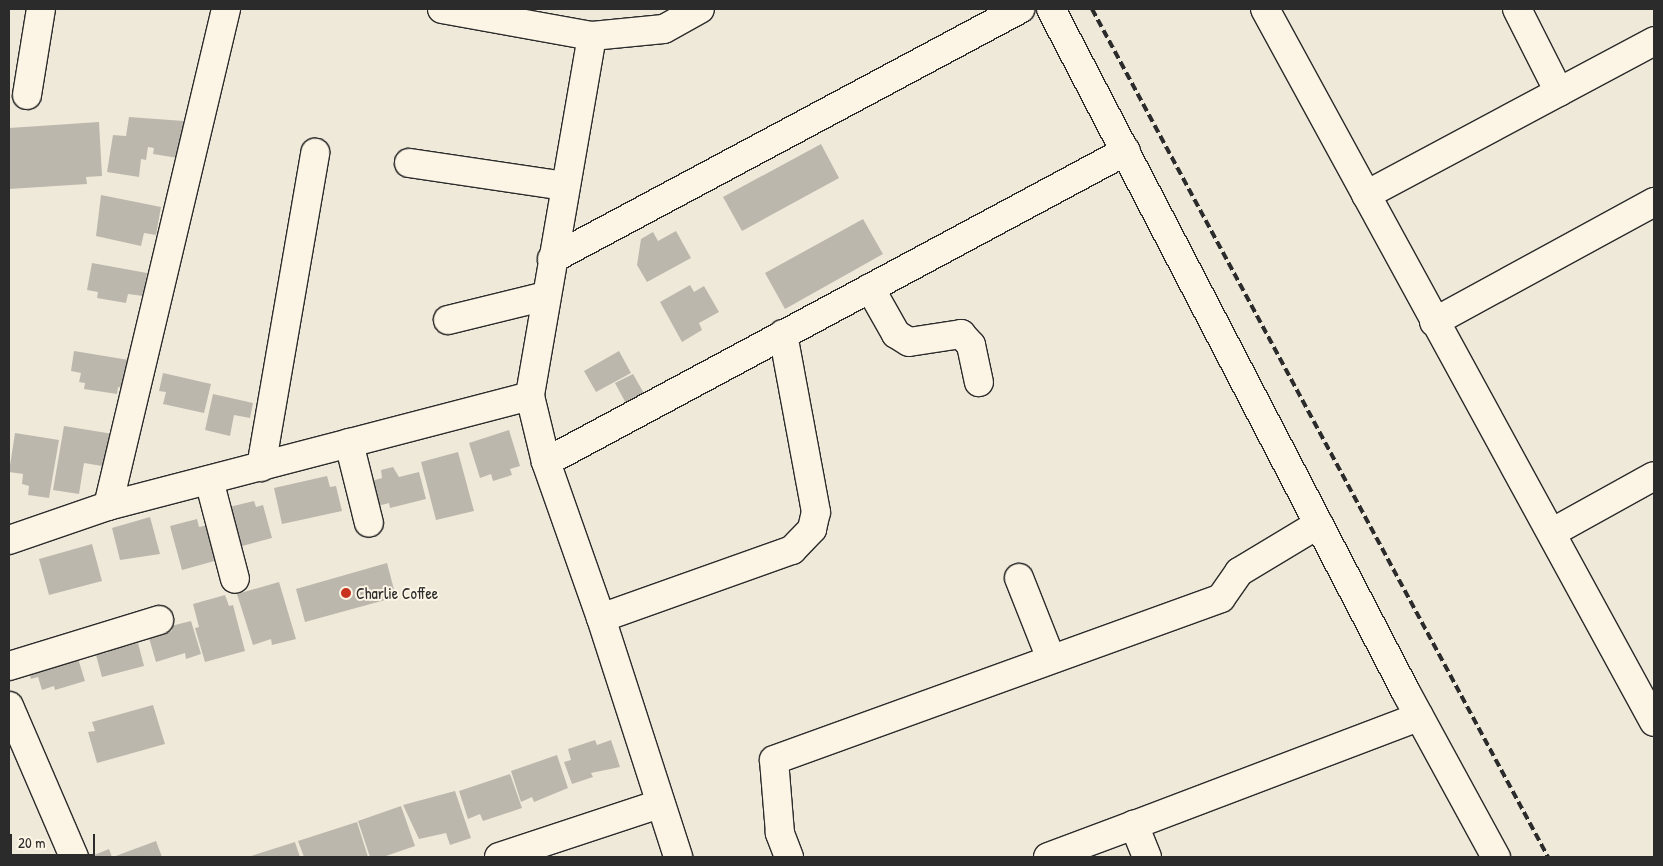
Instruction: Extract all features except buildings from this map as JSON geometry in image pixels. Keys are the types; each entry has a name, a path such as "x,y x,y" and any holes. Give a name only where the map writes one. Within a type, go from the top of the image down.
{"street":[{"path":"27,95 42,9"},
{"path":"108,506 226,9"},
{"path":"442,9 592,36 664,29 700,9"},
{"path":"552,259 1020,9"},
{"path":"1052,9 1419,717 1496,857"},
{"path":"1266,9 1434,322 1553,532 1654,722"},
{"path":"1517,9 1559,92"},
{"path":"592,36 552,259 530,396 546,462 601,618 678,857"},
{"path":"1366,195 1654,41"},
{"path":"546,462 1126,150"},
{"path":"261,466 315,153"},
{"path":"410,163 565,186"},
{"path":"1434,322 1654,202"},
{"path":"870,288 896,334 909,342 961,334 971,345 979,382"},
{"path":"448,320 546,296"},
{"path":"601,618 792,550 812,529 816,512 783,334"},
{"path":"9,540 108,506 530,396"},
{"path":"349,443 369,523"},
{"path":"1553,532 1654,476"},
{"path":"209,480 235,579"},
{"path":"789,857 780,833 774,760 1221,598 1239,572 1319,524"},
{"path":"1019,578 1051,659"},
{"path":"9,666 159,620"},
{"path":"9,706 74,857"},
{"path":"1048,857 1419,717"},
{"path":"499,857 660,804"},
{"path":"1134,825 1147,857"}],"railway":[{"path":"1092,9 1548,857"}],"place":[{"name":"Charlie Coffee","path":"346,593"}]}
